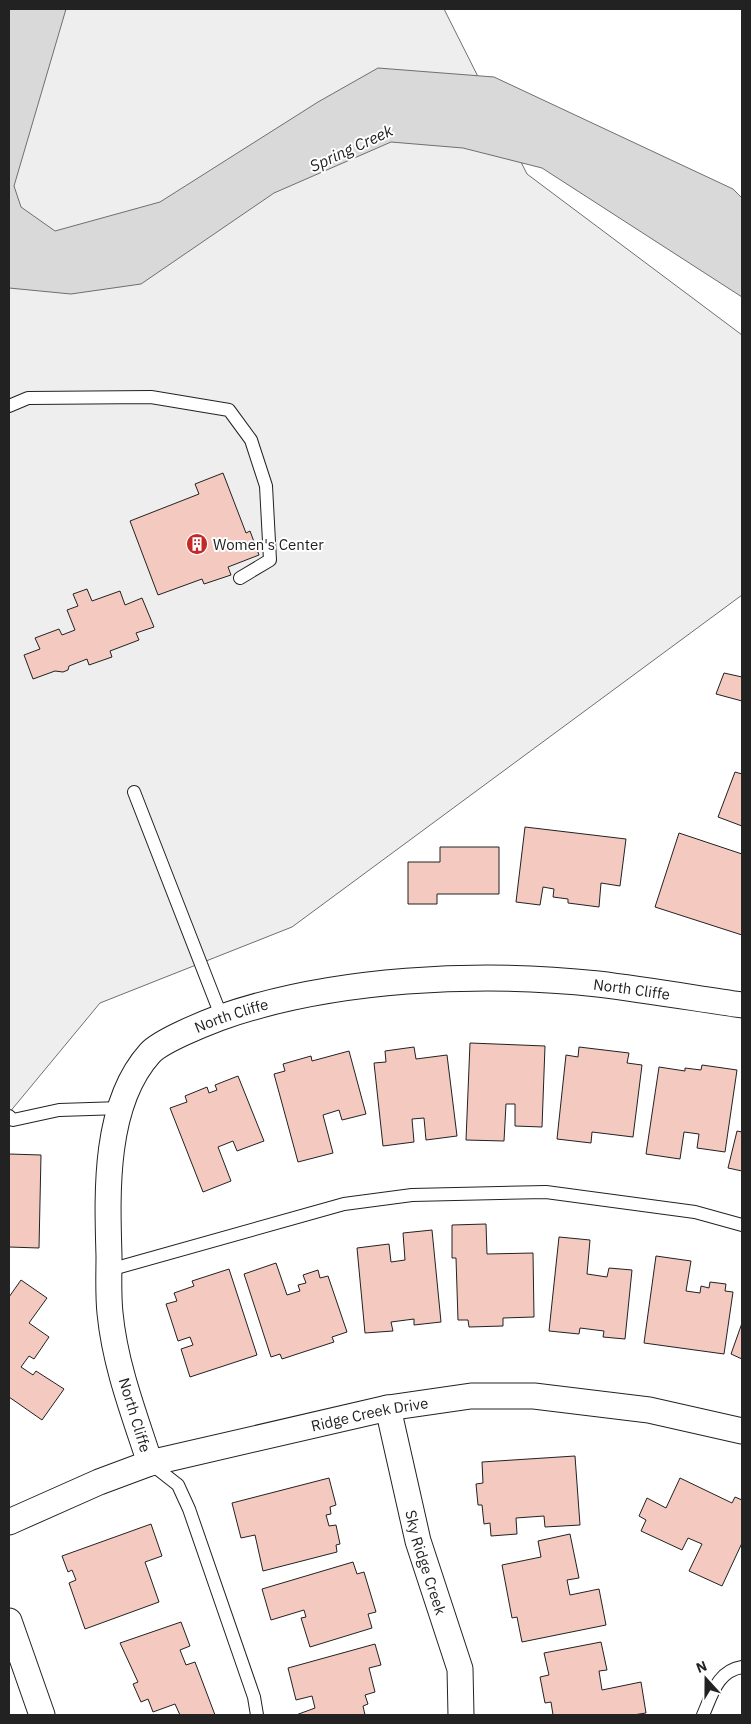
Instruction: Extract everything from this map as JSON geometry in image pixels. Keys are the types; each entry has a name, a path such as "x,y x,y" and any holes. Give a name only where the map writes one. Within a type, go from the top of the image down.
{"street":[{"name":"North Cliffe","path":"150,1463 122,1378 110,1314 108,1205 114,1130 128,1086 151,1051 197,1026 256,1006 354,987 466,977 596,984 742,1005"},
{"name":"Ridge Creek Drive","path":"9,1522 98,1482 150,1463 388,1408 471,1396 534,1396 649,1410 742,1431"},
{"name":"Sky Ridge Creek","path":"388,1408 418,1541 460,1669 461,1715"},
{"path":"9,1621 42,1715"}],"lane":[{"path":"9,406 28,398 151,397 229,410 251,440 266,486 270,560 240,578"},
{"path":"134,792 222,1018"},
{"path":"9,1116 13,1120 59,1110 121,1108"},
{"path":"109,1270 344,1204 412,1195 546,1192 695,1212 742,1224"},
{"path":"150,1463 178,1485 189,1509 254,1697 257,1715"},
{"path":"704,1715 714,1689 722,1676 742,1667"}],"shaded area":[{"path":"9,9 444,9 527,174 742,335 742,595 292,927 100,1003 9,1113"}],"water":[{"name":"Spring Creek","path":"9,9 66,9 14,186 21,207 55,231 160,202 318,102 378,68 494,77 733,189 742,198 742,297 542,168 463,148 391,142 274,193 141,284 71,294 9,288"}],"building":[{"name":"Women's Center","path":"223,473 246,533 250,531 259,555 228,567 231,575 204,584 202,579 158,595 130,521 199,494 195,484"},
{"path":"87,589 92,601 120,591 125,605 142,598 154,627 136,633 139,640 110,651 112,657 89,665 87,659 69,666 68,670 63,672 55,671 33,679 24,655 40,649 35,638 59,629 62,635 75,630 67,610 78,606 73,594"},
{"path":"724,673 742,677 742,701 716,694"},
{"path":"735,772 742,774 742,826 718,817"},
{"path":"525,827 626,839 620,886 601,883 599,907 568,903 568,899 553,897 554,889 543,887 540,905 516,902"},
{"path":"679,833 742,854 742,935 655,907"},
{"path":"440,847 499,847 499,894 437,894 437,904 408,904 408,862 440,862"},
{"path":"470,1043 545,1046 542,1127 515,1126 515,1104 506,1104 504,1141 466,1140"},
{"path":"414,1047 416,1059 447,1055 457,1136 426,1140 424,1118 412,1119 414,1142 383,1146 374,1063 386,1062 385,1051"},
{"path":"579,1047 629,1053 627,1063 642,1065 633,1137 592,1132 591,1143 557,1139 566,1055 578,1057"},
{"path":"349,1051 366,1114 342,1120 339,1110 323,1115 333,1153 298,1162 274,1074 285,1071 283,1064 311,1056 312,1061"},
{"path":"702,1065 737,1070 725,1152 697,1148 699,1134 684,1132 680,1159 646,1154 659,1067 685,1071 685,1068 701,1070"},
{"path":"238,1076 264,1141 237,1151 233,1141 218,1147 231,1181 203,1192 170,1108 187,1102 185,1096 207,1087 209,1093 217,1090 215,1085"},
{"path":"737,1131 742,1132 742,1171 728,1168"},
{"path":"9,1154 41,1155 39,1248 9,1247"},
{"path":"486,1224 487,1254 533,1253 534,1317 503,1318 503,1326 469,1327 468,1320 458,1320 456,1258 452,1258 452,1225"},
{"path":"432,1230 441,1322 414,1325 414,1319 391,1322 393,1331 365,1333 357,1248 389,1244 391,1262 405,1260 403,1233"},
{"path":"559,1237 590,1240 587,1274 607,1277 609,1268 632,1270 625,1339 603,1337 604,1331 580,1328 579,1334 549,1331"},
{"path":"656,1256 691,1261 686,1291 700,1293 701,1286 709,1288 710,1282 726,1284 725,1291 733,1292 724,1354 644,1343"},
{"path":"276,1263 287,1295 300,1291 298,1285 306,1283 303,1275 318,1270 320,1278 328,1276 347,1332 332,1337 334,1342 282,1359 280,1354 271,1357 244,1274"},
{"path":"229,1269 257,1355 190,1377 181,1349 193,1345 190,1337 178,1341 166,1304 177,1301 174,1293 194,1286 192,1281"},
{"path":"21,1280 47,1298 29,1323 49,1337 34,1359 29,1356 21,1367 33,1375 36,1371 64,1389 42,1420 9,1397 9,1297"},
{"path":"742,1323 742,1359 731,1354"},
{"path":"575,1456 580,1525 545,1527 544,1516 516,1518 517,1534 491,1536 490,1523 484,1524 482,1505 478,1505 476,1484 483,1483 482,1462"},
{"path":"329,1478 336,1505 330,1507 331,1514 326,1515 329,1526 336,1525 340,1544 336,1545 337,1552 263,1571 255,1535 241,1538 232,1503"},
{"path":"680,1478 732,1503 735,1497 742,1500 742,1543 722,1586 689,1571 702,1544 688,1538 682,1550 641,1531 646,1520 639,1516 647,1498 666,1508"},
{"path":"151,1524 162,1556 145,1562 159,1602 85,1629 69,1583 76,1580 72,1570 68,1572 62,1556"},
{"path":"570,1534 579,1578 567,1580 570,1595 599,1589 606,1625 522,1642 517,1617 512,1618 502,1565 541,1557 538,1541"},
{"path":"353,1562 357,1574 364,1572 376,1612 368,1614 372,1628 310,1647 301,1618 306,1617 304,1610 271,1620 262,1589"},
{"path":"181,1622 190,1646 180,1650 186,1665 195,1662 215,1715 180,1715 175,1704 153,1712 148,1699 141,1702 133,1684 138,1682 120,1643"},
{"path":"601,1642 607,1670 599,1671 602,1690 641,1682 646,1713 633,1715 553,1715 551,1702 545,1703 540,1677 549,1675 544,1653"},
{"path":"375,1644 381,1665 369,1668 375,1692 365,1695 368,1704 363,1706 365,1715 296,1715 315,1708 312,1696 296,1700 288,1668"}],"place":[{"name":"Women's Center","path":"197,544"}]}
